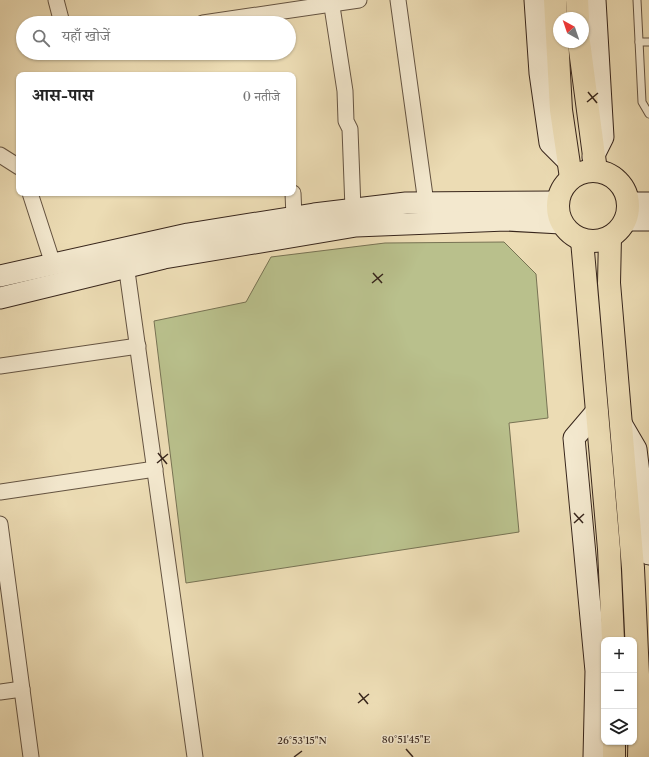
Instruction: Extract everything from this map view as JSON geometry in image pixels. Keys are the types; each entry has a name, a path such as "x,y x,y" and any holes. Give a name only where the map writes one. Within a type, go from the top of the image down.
{"highway":[{"path":"555,0 560,110 570,169 559,196 560,213 570,233 582,240 595,241 610,237 621,227 634,209 624,189 615,178 603,172 594,164 580,48"},
{"path":"577,0 578,12"},
{"path":"570,169 594,164"},
{"path":"610,237 609,284 633,568 640,717 639,757"},
{"path":"582,240 609,549 613,637"},
{"path":"614,745 614,757"}],"street":[{"path":"56,0 60,16"},
{"path":"246,16 332,2 359,0"},
{"path":"398,0 426,203"},
{"path":"535,0 540,73 550,143 570,169"},
{"path":"594,164 603,137 595,0"},
{"path":"332,2 345,91 346,121 350,129 353,209"},
{"path":"0,150 16,164"},
{"path":"31,196 53,264"},
{"path":"293,196 294,217"},
{"path":"0,298 125,258 188,234 294,217 406,203 426,203 560,213"},
{"path":"634,209 649,220"},
{"path":"0,276 53,264 125,258 164,258 356,226 506,220 560,213"},
{"path":"125,258 195,757"},
{"path":"0,366 138,346"},
{"path":"594,757 596,671 574,438 597,411"},
{"path":"622,425 636,449 649,554"},
{"path":"0,492 155,469"},
{"path":"0,524 31,757"},
{"path":"0,692 22,689"}],"lane":[{"path":"637,0 642,102 649,114"},
{"path":"639,42 649,42"}],"green space":[{"path":"504,242 536,274 548,418 509,423 519,532 186,583 154,321 246,302 271,257 385,243"}]}
